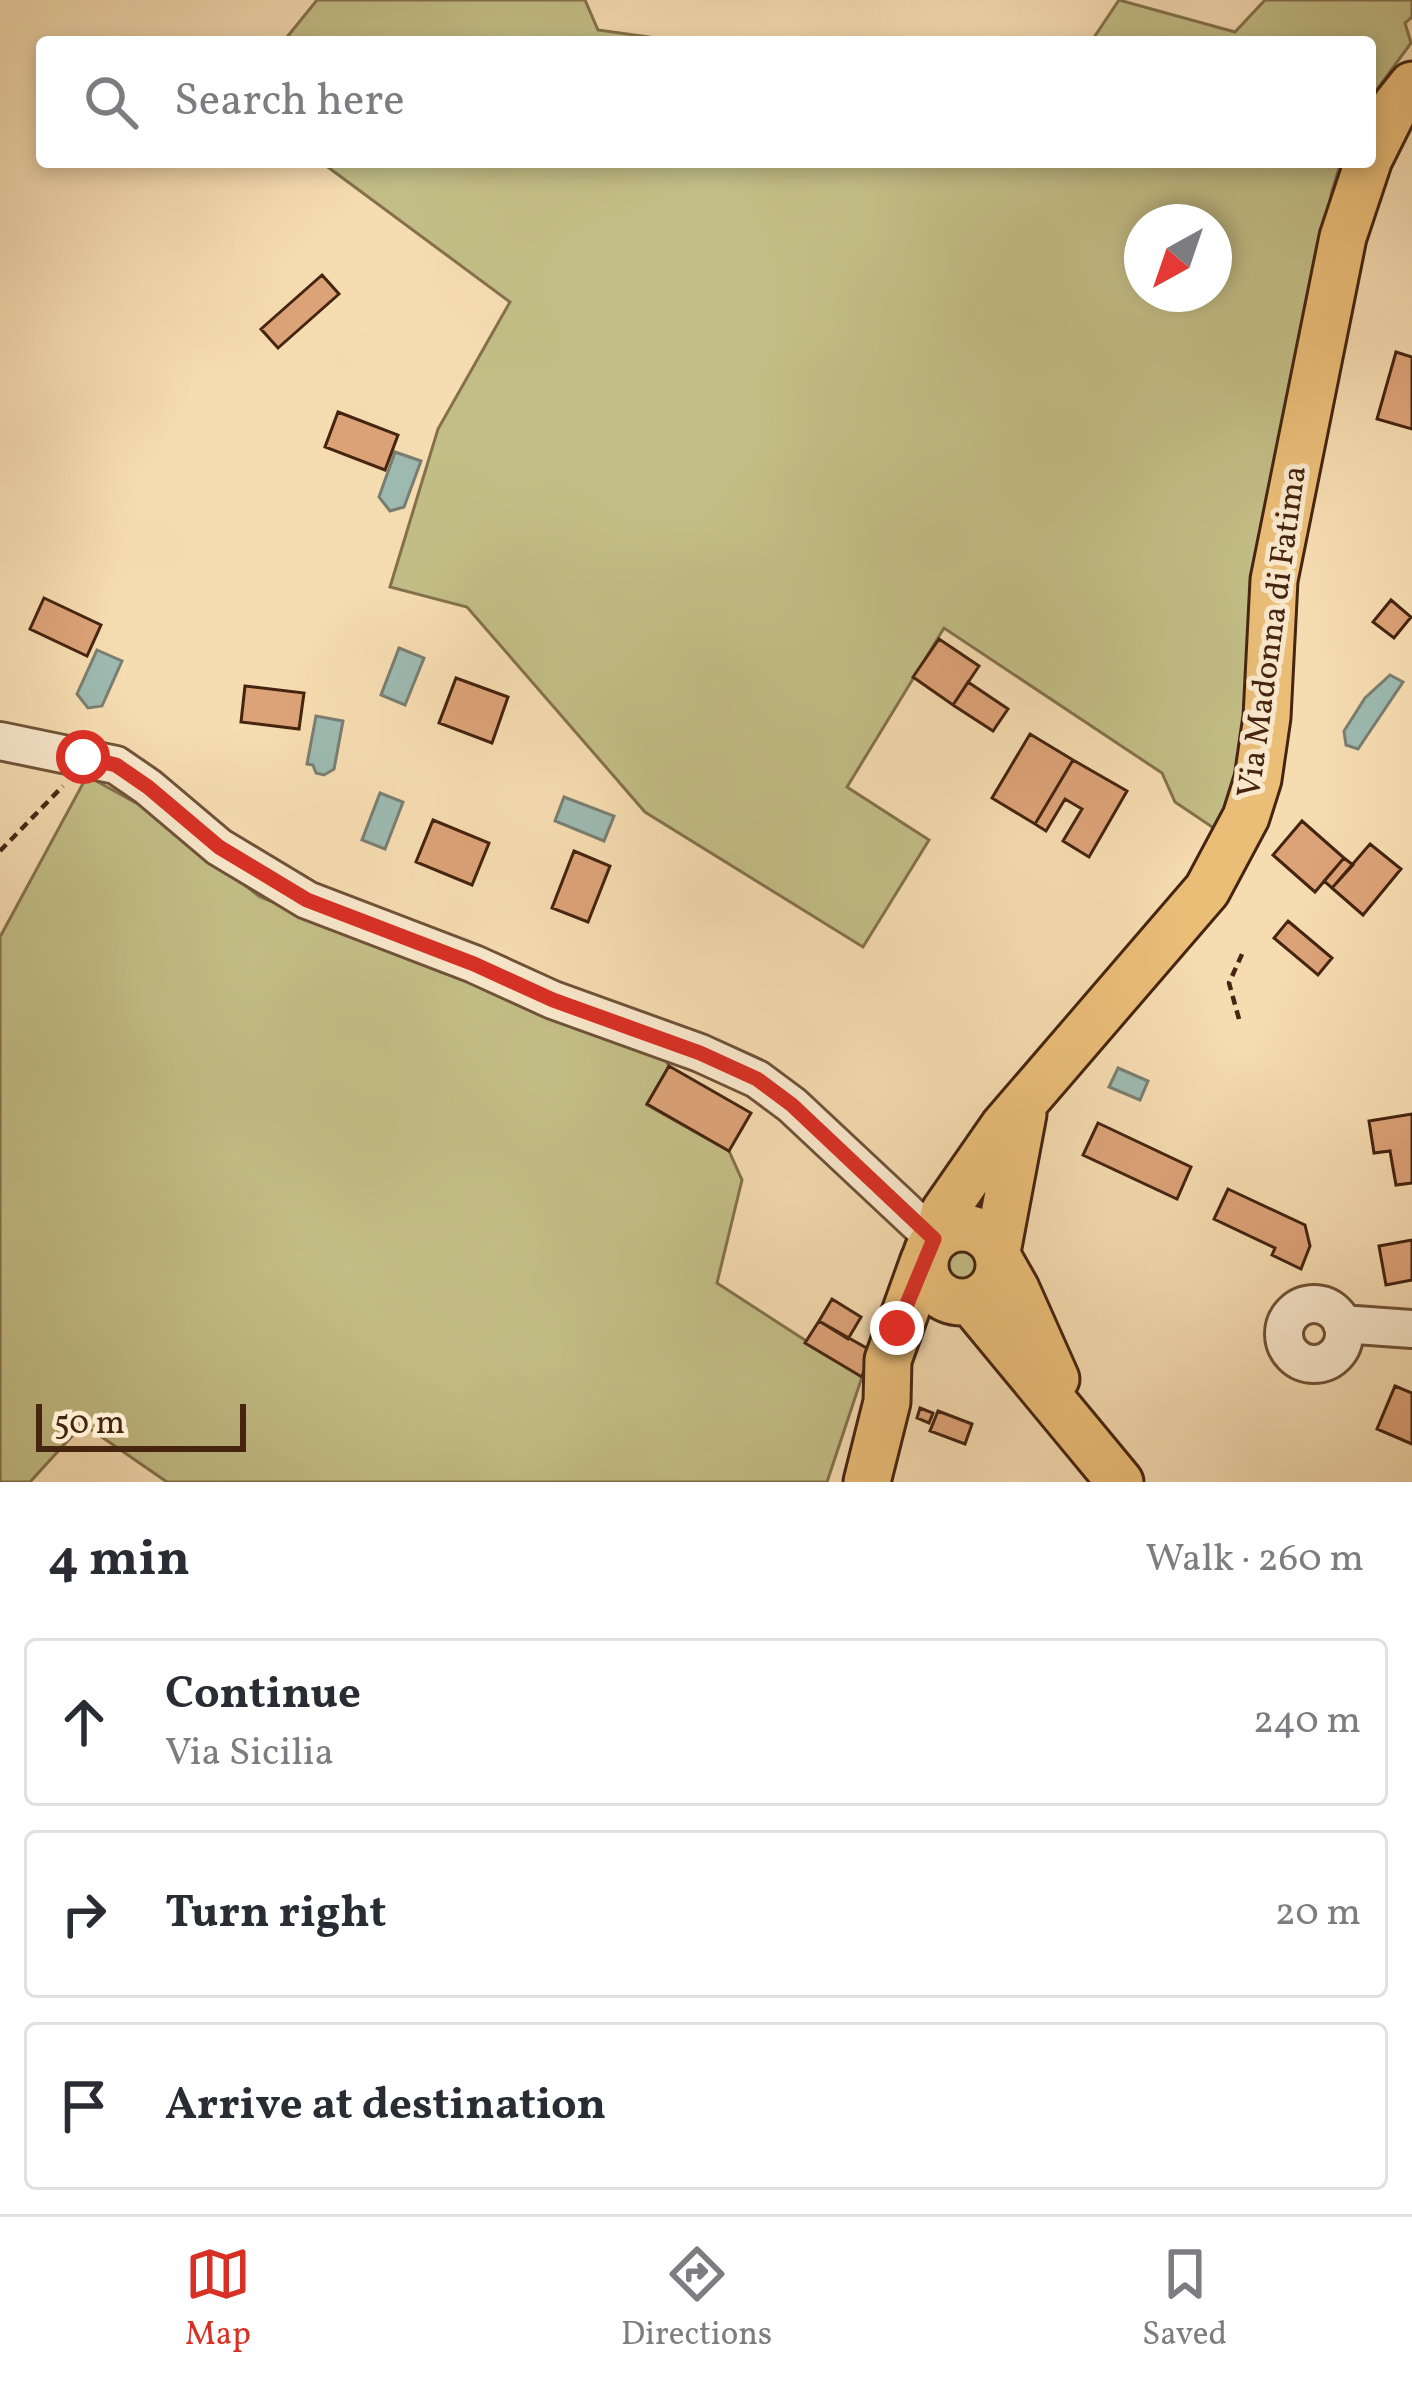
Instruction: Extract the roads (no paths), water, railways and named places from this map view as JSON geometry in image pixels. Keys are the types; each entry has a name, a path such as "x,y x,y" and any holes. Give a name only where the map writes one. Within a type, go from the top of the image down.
{"main road":[{"name":"Via Madonna di Fatima","path":"1376,145 1412,85"},
{"name":"Via Madonna di Fatima","path":"887,1402 888,1360 944,1212 1003,1127 1207,890 1246,817 1258,778 1267,717 1274,580 1343,237 1366,168"},
{"path":"867,1482 887,1402 924,1326 938,1310 993,1286 1025,1106"},
{"path":"1078,1431 1016,1289 983,1234 962,1228 933,1244 932,1288 964,1302 1120,1482"}],"street":[{"path":"0,741 116,765 219,847 307,900 757,1079 792,1105 933,1244"},
{"path":"1342,1324 1412,1329"}],"water":[{"path":"395,452 421,461 404,507 390,511 379,497"},
{"path":"399,648 424,658 405,705 381,695"},
{"path":"97,650 122,661 102,706 88,708 77,694"},
{"path":"1390,675 1403,682 1358,749 1346,745 1344,731 1365,698"},
{"path":"316,716 343,721 334,769 324,775 307,764"},
{"path":"380,793 403,802 385,849 362,840"},
{"path":"564,797 614,816 604,841 555,821"},
{"path":"1118,1068 1148,1081 1140,1100 1109,1087"}]}
